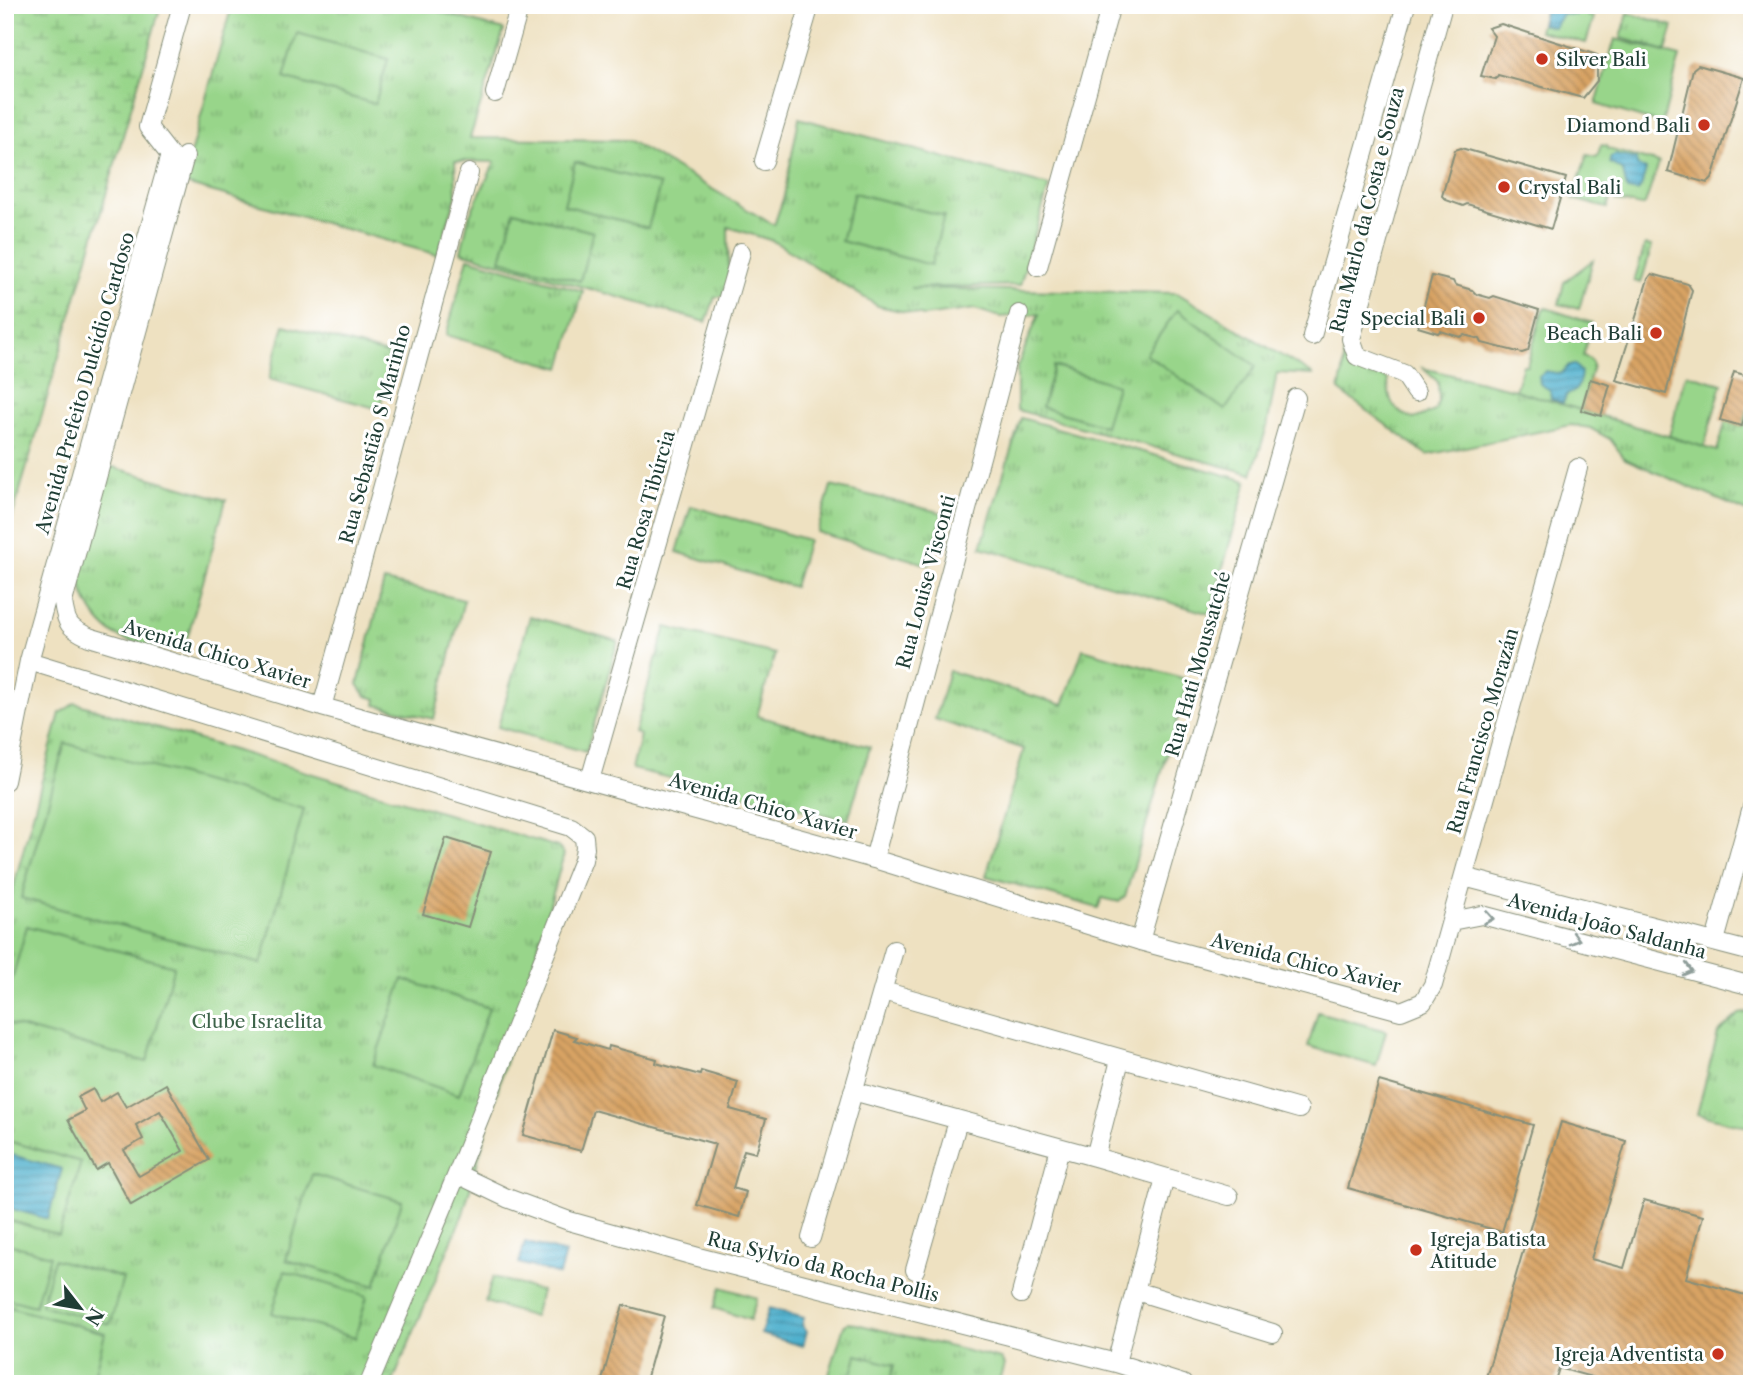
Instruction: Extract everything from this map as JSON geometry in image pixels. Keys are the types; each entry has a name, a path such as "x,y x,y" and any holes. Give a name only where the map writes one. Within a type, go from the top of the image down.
{"street":[{"name":"Avenida Prefeito Dulcídio Cardoso","path":"5,781 29,661 170,155 148,127 182,5"},
{"path":"495,93 520,5"},
{"path":"764,162 810,5"},
{"path":"1038,267 1111,5"},
{"name":"Rua Marlo da Costa e Souza","path":"1312,336 1406,5"},
{"name":"Rua Marlo da Costa e Souza","path":"1416,391 1404,374 1357,356 1351,339 1443,5"},
{"name":"Avenida Prefeito Dulcídio Cardoso","path":"89,638 75,631 66,620 63,602 185,156"},
{"name":"Rua Sebastião S Marinho","path":"322,707 469,173"},
{"name":"Rua Rosa Tibúrcia","path":"590,780 741,252"},
{"name":"Rua Louise Visconti","path":"874,859 1019,314"},
{"name":"Rua Hati Moussatché","path":"1140,941 1296,398"},
{"name":"Rua Francisco Morazán","path":"1423,1002 1433,985 1578,468"},
{"name":"Avenida Chico Xavier","path":"89,638 322,707 874,859 1140,941 1401,1011 1423,1002"},
{"path":"29,661 571,827 584,837 583,860 369,1384"},
{"path":"1715,941 1752,807"},
{"name":"Avenida João Saldanha","path":"1464,877 1752,952"},
{"name":"Avenida João Saldanha","path":"1451,921 1482,915 1752,986"},
{"path":"811,1238 894,950"},
{"path":"883,991 1299,1109"},
{"path":"1095,1157 1120,1060"},
{"path":"853,1091 1229,1196"},
{"path":"915,1270 958,1121"},
{"path":"1021,1294 1060,1148"},
{"name":"Rua Sylvio da Rocha Pollis","path":"457,1174 508,1198 569,1221 698,1257 1116,1363 1183,1384"},
{"path":"1116,1363 1166,1178"},
{"path":"1136,1291 1273,1333"}],"green space":[{"path":"5,5 161,5 5,542"},
{"path":"232,5 416,5 504,30 470,138 628,140 774,225 784,196 799,118 1049,186 1020,285 910,288 1177,293 1314,375 1277,373 1267,427 1252,474 1017,410 1017,367 1039,314 1000,317 975,309 924,316 878,306 773,241 728,227 729,283 724,296 715,297 706,322 461,252 469,216 495,162 455,161 456,196 438,255 182,183"},
{"path":"1546,5 1597,5 1588,7 1587,16 1594,17 1586,43 1539,31"},
{"path":"1628,13 1673,26 1666,51 1621,38"},
{"path":"297,33 388,59 375,104 284,78"},
{"path":"1615,39 1680,56 1662,124 1596,104"},
{"path":"1601,145 1659,163 1645,204 1642,206 1616,201 1616,198 1611,197 1607,208 1573,199 1587,155 1597,157"},
{"path":"575,162 660,185 648,228 564,205"},
{"path":"854,193 944,216 931,265 841,241"},
{"path":"514,211 593,232 580,281 501,260"},
{"path":"1645,245 1652,246 1641,283 1634,281"},
{"path":"468,258 583,291 561,368 446,335"},
{"path":"1593,260 1579,309 1559,304 1564,282"},
{"path":"1543,309 1592,323 1583,356 1590,359 1593,365 1581,410 1515,390 1523,365 1527,365"},
{"path":"1177,310 1256,366 1225,410 1146,354"},
{"path":"284,325 394,356 379,409 269,379"},
{"path":"1343,355 1388,380 1393,405 1401,413 1414,419 1435,411 1439,399 1438,382 1423,368 1515,390 1717,451 1726,421 1743,427 1748,409 1752,410 1752,448 1749,460 1752,461 1752,514 1625,459 1610,439 1590,428 1571,425 1427,455 1339,390"},
{"path":"1054,366 1117,385 1105,426 1042,407"},
{"path":"1686,374 1722,384 1704,447 1669,436"},
{"path":"1021,418 1247,481 1210,614 981,547"},
{"path":"106,465 226,500 183,653 119,637 94,614 83,593 79,559"},
{"path":"831,486 943,513 929,565 817,532"},
{"path":"691,506 808,540 794,587 677,552"},
{"path":"384,581 464,600 434,719 376,705 377,699 366,696 358,684"},
{"path":"530,616 618,641 586,752 498,727"},
{"path":"666,627 775,654 757,716 870,747 848,820 632,769 640,735 634,732"},
{"path":"1083,649 1189,680 1125,897 1119,902 1102,898 1098,908 986,876 1024,749 935,719 949,671 1063,705"},
{"name":"Clube Israelita","path":"75,703 558,847 564,854 463,1214 392,1384 5,1384 5,919 60,713"},
{"path":"65,743 304,809 261,964 21,898"},
{"path":"27,926 174,966 147,1062 5,1023 5,1004"},
{"path":"403,979 489,1008 459,1095 373,1065"},
{"path":"1318,1012 1386,1031 1376,1066 1308,1046"},
{"path":"1752,1012 1752,1128 1697,1114 1718,1033 1739,1014"},
{"path":"5,1140 81,1162 59,1235 5,1219"},
{"path":"312,1174 402,1201 375,1286 286,1260"},
{"path":"5,1243 50,1256 35,1306 5,1298"},
{"path":"54,1259 123,1278 110,1324 41,1305"},
{"path":"285,1271 367,1296 355,1338 272,1313"},
{"path":"493,1277 541,1291 534,1317 485,1302"},
{"path":"721,1287 757,1298 750,1320 714,1308"},
{"path":"5,1306 105,1333 92,1384 5,1384"},
{"path":"848,1322 1001,1359 1004,1365 998,1384 826,1384 844,1326"},
{"path":"857,1355 894,1365 889,1384 869,1384 851,1378"}],"water":[{"path":"1546,5 1580,5 1576,15 1562,14 1554,27 1541,24"},
{"path":"1615,155 1637,159 1637,165 1646,170 1637,192 1627,190 1623,171 1610,163 1610,158"},
{"path":"1569,365 1575,365 1581,372 1576,389 1567,394 1563,403 1551,399 1550,390 1540,384 1539,376 1546,371 1561,374"},
{"path":"5,1153 62,1169 48,1219 5,1207"},
{"path":"525,1242 565,1253 559,1275 519,1263"},
{"path":"769,1308 804,1318 802,1325 807,1331 803,1346 761,1334"}],"building":[{"name":"Silver Bali","path":"1501,24 1597,55 1597,81 1583,98 1498,75 1496,79 1481,76 1494,36 1488,28"},
{"name":"Diamond Bali","path":"1698,65 1744,78 1712,178 1707,183 1668,172 1693,69"},
{"name":"Crystal Bali","path":"1461,148 1566,178 1551,229 1446,200 1442,196 1455,150"},
{"name":"Beach Bali","path":"1652,274 1688,284 1692,290 1666,394 1616,380 1648,279"},
{"name":"Special Bali","path":"1432,276 1453,281 1455,285 1472,290 1476,294 1490,298 1494,296 1539,310 1528,351 1522,353 1482,343 1480,339 1464,335 1460,337 1418,327"},
{"path":"1734,372 1752,377 1752,390 1742,426 1720,420"},
{"path":"1590,379 1610,385 1601,416 1581,410"},
{"path":"446,838 491,852 468,927 423,914"},
{"path":"553,1030 577,1037 574,1040 608,1050 609,1046 657,1059 656,1063 700,1075 701,1071 738,1082 730,1109 766,1119 756,1153 744,1150 733,1188 746,1192 739,1217 697,1205 715,1144 593,1110 581,1151 523,1135"},
{"path":"1379,1081 1533,1125 1502,1232 1348,1188"},
{"path":"166,1084 209,1160 131,1205 108,1163 96,1170 68,1120 85,1111 78,1097 93,1089 100,1102 117,1092 126,1107","holes":["160,1111 183,1151 139,1176 124,1150 143,1139 136,1125"]},
{"path":"1561,1122 1626,1141 1591,1259 1624,1268 1644,1200 1703,1216 1686,1278 1752,1297 1752,1384 1687,1384 1659,1376 1657,1384 1617,1384 1559,1368 1554,1384 1484,1384"},
{"path":"623,1305 664,1316 645,1384 601,1384"}],"place":[{"name":"Silver Bali","path":"1542,59"},
{"name":"Diamond Bali","path":"1704,125"},
{"name":"Crystal Bali","path":"1504,187"},
{"name":"Special Bali","path":"1479,318"},
{"name":"Beach Bali","path":"1656,333"},
{"name":"Igreja Batista Atitude","path":"1416,1250"},
{"name":"Igreja Adventista","path":"1718,1354"}]}
